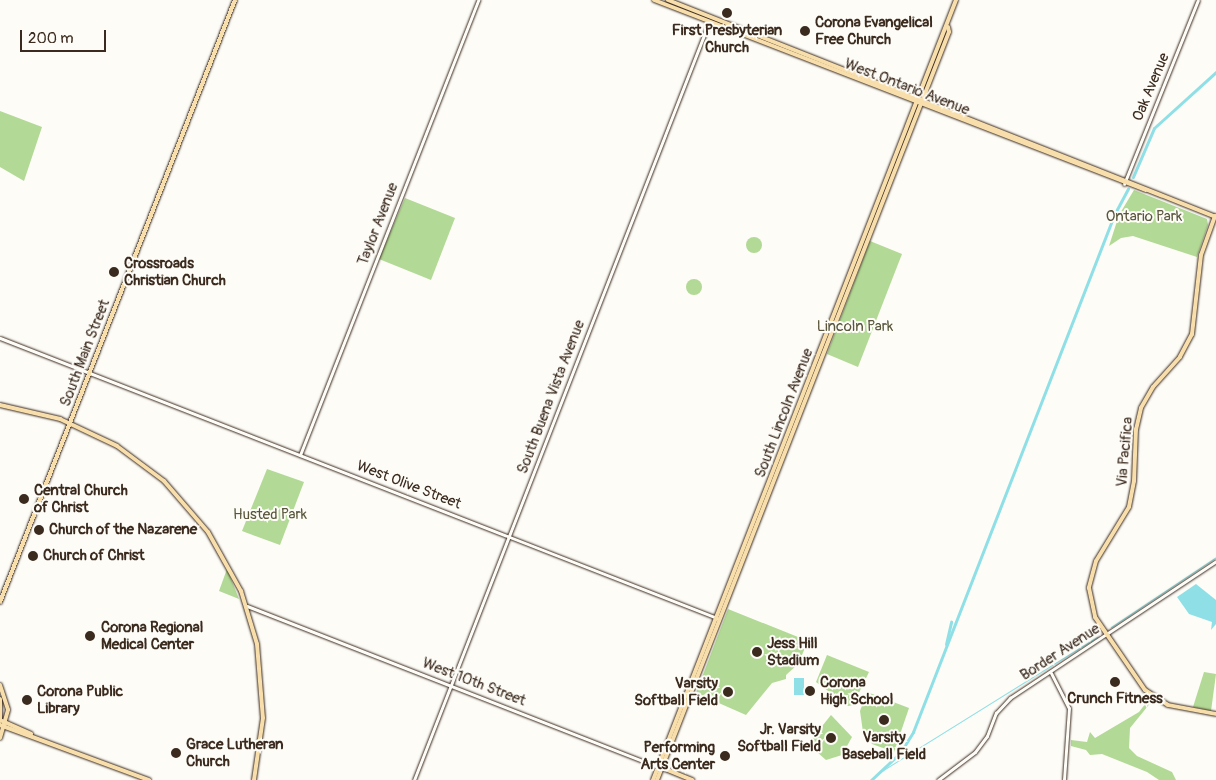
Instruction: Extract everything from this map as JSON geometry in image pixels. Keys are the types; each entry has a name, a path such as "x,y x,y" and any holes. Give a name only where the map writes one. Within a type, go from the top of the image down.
{"main road":[{"name":"South Main Street","path":"0,602 235,0"},
{"name":"West Ontario Avenue","path":"654,0 1126,179 1215,217"},
{"name":"West Ontario Avenue","path":"668,0 1124,184 1154,192"},
{"name":"South Lincoln Avenue","path":"653,780 660,767 948,27 956,0"},
{"name":"Via Pacifica","path":"1215,217 1201,255 1192,334 1180,357 1151,390 1141,408 1136,429 1134,481 1129,507 1092,570 1089,588 1091,607 1106,635 1140,685 1154,697 1175,707 1216,714"},
{"path":"0,405 70,423 130,454 178,495 218,546 247,606 257,644 263,692 262,737 254,780"},
{"path":"0,685 8,705 2,722"},
{"path":"0,699 2,722 0,738"},
{"path":"2,722 149,780"},
{"name":"South Lincoln Avenue","path":"657,780 660,767"},
{"name":"West 10th Street","path":"660,767 693,780"}],"street":[{"name":"Taylor Avenue","path":"300,455 478,0"},
{"name":"Oak Avenue","path":"1124,184 1198,0"},
{"name":"South Buena Vista Avenue","path":"414,780 709,22"},
{"name":"West Olive Street","path":"0,338 718,618"},
{"name":"Border Avenue","path":"938,780 975,752 1006,702 1216,561"},
{"name":"West 10th Street","path":"247,606 660,767"},
{"path":"1051,673 1069,708 1064,780"}],"green space":[{"path":"0,111 42,127 24,181 0,167"},
{"name":"Ontario Park","path":"1134,190 1207,219 1208,225 1197,257 1133,236 1121,238 1109,246 1119,215"},
{"path":"405,198 455,218 431,280 379,259"},
{"path":"754,237 760,239 762,245 760,251 754,253 748,251 746,245 748,239"},
{"name":"Lincoln Park","path":"870,241 902,254 858,367 827,354"},
{"path":"691,279 697,279 702,284 700,293 691,295 686,290 686,284"},
{"name":"Husted Park","path":"267,469 304,482 280,545 242,531"},
{"path":"227,569 239,599 219,591"},
{"name":"Jess Hill Stadium","path":"728,609 803,639 801,646 805,648 798,664 786,675 786,679 772,683 746,715 696,693"},
{"path":"827,655 869,672 853,705 848,706 816,682"},
{"path":"1204,672 1216,674 1211,711 1193,707"},
{"name":"Varsity Baseball Field","path":"867,692 909,708 894,752 872,744 863,732 860,711"},
{"path":"1149,699 1152,701 1130,728 1129,748 1137,756 1172,772 1176,780 1159,780 1147,772 1102,754 1090,755 1086,750 1071,746 1071,740 1087,742 1090,732 1095,738 1139,712"},
{"name":"Jr. Varsity Softball Field","path":"831,715 852,737 842,755 826,760 817,752 811,740"}],"water":[{"path":"1196,584 1216,600 1216,624 1211,630 1212,622 1189,614 1177,597"},
{"path":"794,678 804,678 804,695 794,695"}],"waterway":[{"path":"1133,177 1154,128 1216,72"},
{"path":"871,780 900,753 913,732 1114,215 1128,189"},
{"path":"1111,627 1216,557"},
{"path":"946,644 951,622"},
{"path":"880,772 1097,637"}],"place":[{"name":"First Presbyterian Church","path":"727,13"},
{"name":"Corona Evangelical Free Church","path":"805,31"},
{"name":"Crossroads Christian Church","path":"114,272"},
{"name":"Central Church of Christ","path":"24,499"},
{"name":"Church of the Nazarene","path":"39,530"},
{"name":"Church of Christ","path":"33,556"},
{"name":"Corona Regional Medical Center","path":"90,636"},
{"name":"Jess Hill Stadium","path":"757,652"},
{"name":"Crunch Fitness","path":"1115,682"},
{"name":"Corona High School","path":"810,691"},
{"name":"Varsity Softball Field","path":"728,692"},
{"name":"Corona Public Library","path":"27,700"},
{"name":"Varsity Baseball Field","path":"884,720"},
{"name":"Jr. Varsity Softball Field","path":"831,738"},
{"name":"Grace Lutheran Church","path":"176,753"},
{"name":"Performing Arts Center","path":"725,756"}]}
